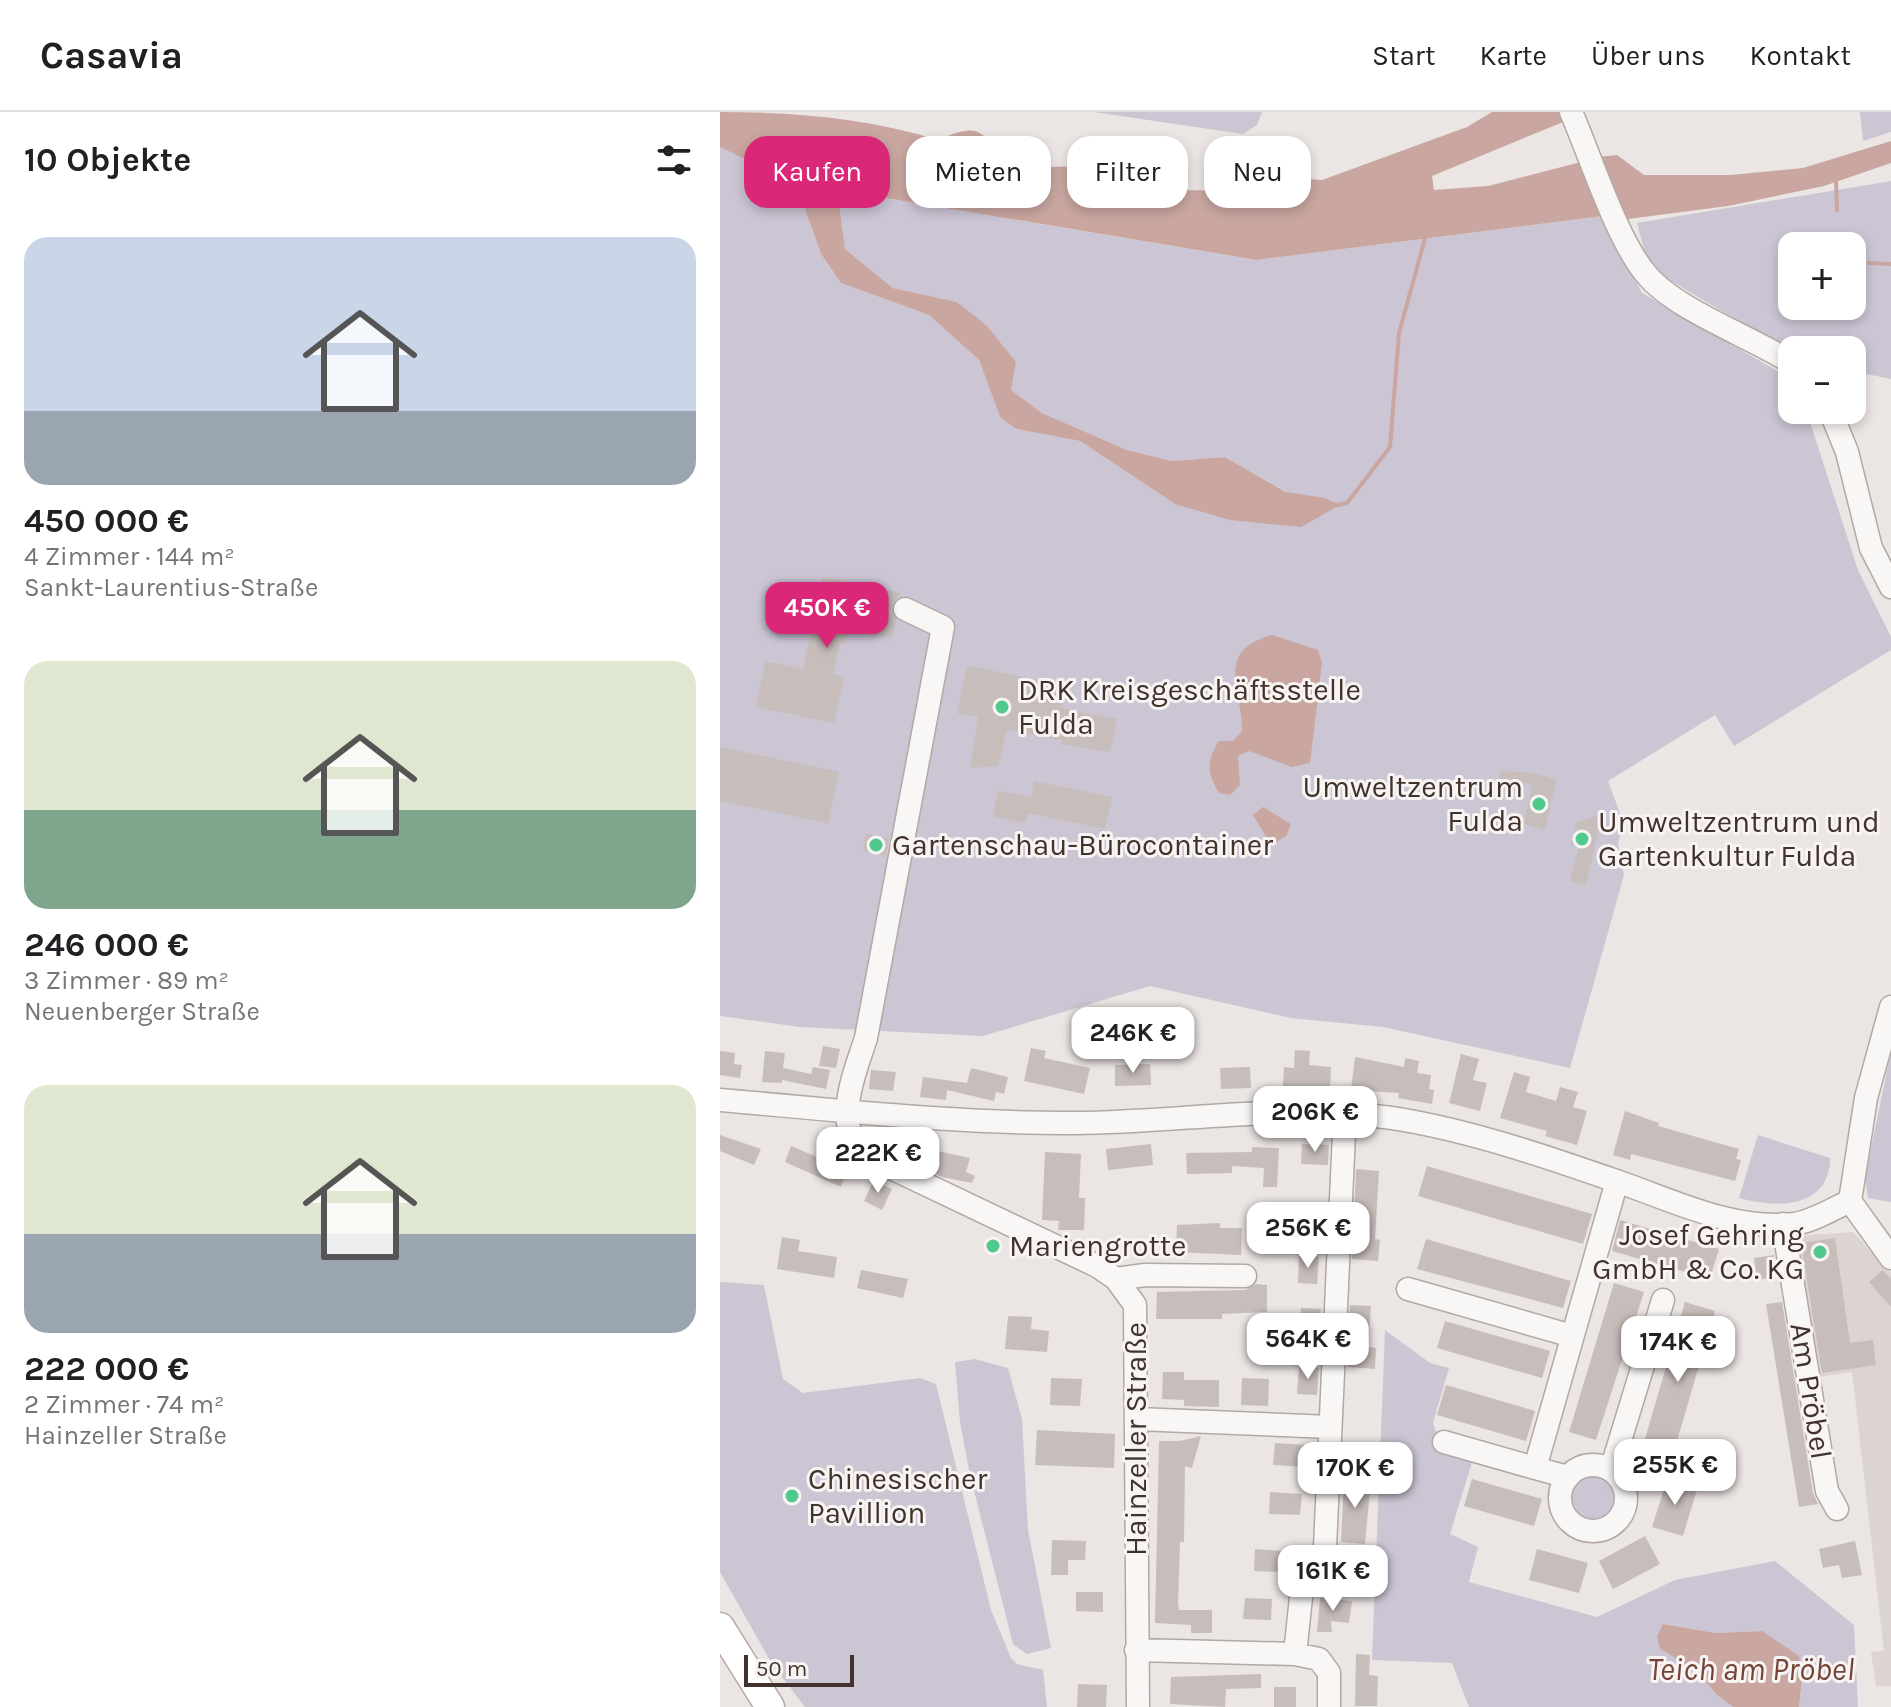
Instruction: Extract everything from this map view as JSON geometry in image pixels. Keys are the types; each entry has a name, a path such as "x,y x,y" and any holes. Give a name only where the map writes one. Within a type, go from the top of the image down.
{"main road":[{"path":"720,1627 770,1707"}],"street":[{"path":"1571,112 1645,273 1666,290 1778,355"},
{"path":"1836,424 1847,452 1871,548 1891,587"},
{"path":"847,1110 866,1038 943,627 905,609"},
{"path":"1891,1007 1866,1098 1850,1201 1891,1258"},
{"path":"720,1100 979,1121 1074,1123 1269,1111 1345,1112 1416,1122 1617,1181 1708,1213 1783,1224 1811,1219 1850,1201"},
{"name":"Hainzeller Straße","path":"847,1110 848,1136 862,1154 1097,1266 1116,1279 1135,1305 1138,1707"},
{"path":"1295,1654 1302,1588 1325,1547 1345,1112"},
{"path":"1535,1468 1617,1181"},
{"name":"Am Pröbel","path":"1783,1224 1827,1491 1837,1509"},
{"path":"1116,1279 1145,1275 1245,1276"},
{"path":"1408,1289 1572,1336"},
{"path":"1611,1470 1663,1300"},
{"path":"1137,1419 1330,1427"},
{"path":"1444,1442 1568,1477 1593,1465 1611,1470 1625,1487 1625,1509 1611,1526 1601,1530 1580,1528 1564,1513 1561,1494 1568,1477"},
{"path":"1136,1650 1295,1654 1319,1659 1329,1673 1329,1707"}],"shaded area":[{"path":"1094,112 1262,112 1257,125 1243,134"},
{"path":"1860,112 1891,112 1891,132 1863,141"},
{"path":"720,147 744,159 744,208 805,208 821,254 841,283 929,315 979,360 1000,417 1016,429 1080,441 1175,504 1287,492 1225,457 1172,461 1127,450 1042,413 1011,390 957,302 893,288 845,249 839,208 890,208 890,199 906,202 906,208 944,208 1257,260 1603,216 1642,293 1774,369 1778,372 1778,424 1811,424 1858,570 1891,637 1891,650 1734,746 1715,715 1608,781 1624,824 1618,843 1624,875 1570,1068 1383,1027 1291,1018 1150,986 983,1036 800,1027 720,1016"},
{"path":"1891,181 1891,379 1866,374 1866,336 1778,336 1778,348 1649,268 1637,223"},
{"path":"1891,1052 1891,1202 1868,1198 1865,1177"},
{"path":"1758,1135 1830,1158 1828,1175 1821,1187 1799,1201 1769,1203 1739,1198"},
{"path":"1853,1232 1891,1273 1891,1686 1876,1686 1871,1652 1884,1651 1852,1372 1819,1377 1795,1236"},
{"path":"720,1282 764,1285 783,1379 803,1393 920,1378 936,1384 991,1610 1011,1658 1017,1664 1043,1670 1047,1707 805,1707 772,1664 720,1572"},
{"path":"1385,1330 1430,1363 1449,1368 1433,1423 1442,1449 1473,1459 1450,1534 1478,1547 1469,1582 1597,1617 1675,1580 1775,1561 1854,1625 1858,1707 1799,1707 1802,1679 1762,1631 1716,1633 1663,1624 1660,1649 1697,1671 1717,1695 1733,1707 1469,1707 1452,1663 1372,1660"},
{"path":"975,1359 1008,1368 1022,1419 1028,1530 1051,1648 1027,1654 1013,1644 970,1475 960,1422 955,1362"},
{"path":"1591,1472 1609,1480 1617,1498 1609,1516 1591,1524 1573,1516 1565,1498 1573,1480"}],"water":[{"path":"720,112 830,118 924,136 906,136 906,202 890,199 890,136 744,136 744,159 720,147"},
{"path":"1492,112 1565,112 1568,120 1432,176 1434,190 1488,186 1585,161 1603,216 1257,260 945,208 1051,208 1051,167 1067,166 1067,208 1188,208 1188,190 1204,191 1204,208 1311,208 1311,179 1322,180 1467,127"},
{"path":"967,131 984,136 948,136"},
{"path":"1891,141 1891,163 1824,186 1728,206 1628,219 1597,157 1617,155 1644,175 1730,175 1803,168"},
{"path":"805,208 839,208 845,249 893,288 957,302 987,326 1016,362 1011,390 1042,413 1127,450 1172,461 1225,457 1286,492 1325,498 1340,505 1301,527 1230,520 1175,504 1080,441 1016,429 1000,417 979,360 929,315 841,283 821,254"},
{"path":"1272,635 1318,650 1322,663 1310,763 1292,767 1249,751 1238,756 1240,785 1230,795 1219,793 1210,773 1212,755 1219,741 1233,741 1242,731 1235,673 1237,661 1254,642"},
{"path":"1263,807 1291,824 1286,836 1276,842 1268,840 1253,815"},
{"name":"Teich am Pröbel","path":"1663,1624 1716,1633 1762,1631 1799,1656 1802,1679 1799,1707 1733,1707 1717,1695 1697,1671 1660,1649 1657,1636"}],"building":[{"path":"822,577 901,593 892,604 896,619 892,638 848,629 845,644 840,643 833,674 844,676 834,723 756,707 765,661 803,669"},
{"path":"967,665 1067,687 1062,708 1117,719 1110,752 1061,744 1062,741 1007,729 998,766 970,768 978,717 957,713"},
{"path":"720,747 839,772 828,823 720,801"},
{"path":"1500,771 1533,773 1556,780 1545,830 1524,824 1532,785 1499,778"},
{"path":"1034,781 1112,797 1105,829 1028,813 1025,823 993,817 998,791 1031,797"},
{"name":"Umweltzentrum und Gartenkultur Fulda","path":"1602,814 1586,885 1570,881 1580,843 1571,845 1577,822"},
{"name":"Gartenschau-Bürocontainer","path":"866,834 889,839 886,856 863,850"},
{"path":"823,1046 840,1049 836,1068 819,1066"},
{"path":"1031,1048 1046,1051 1044,1058 1090,1068 1084,1094 1024,1081"},
{"path":"1295,1050 1310,1051 1309,1065 1331,1067 1330,1092 1293,1090 1293,1087 1283,1086 1284,1067 1294,1068"},
{"path":"720,1051 735,1053 734,1064 742,1065 740,1078 720,1075"},
{"path":"765,1051 785,1053 783,1068 811,1074 813,1067 830,1070 826,1089 782,1080 782,1083 762,1082"},
{"path":"1461,1054 1479,1059 1473,1080 1487,1083 1480,1111 1449,1103"},
{"path":"1355,1057 1404,1067 1405,1058 1419,1061 1417,1073 1431,1075 1429,1089 1434,1090 1432,1104 1398,1098 1399,1093 1351,1090"},
{"path":"1150,1064 1151,1085 1115,1086 1115,1065"},
{"path":"1250,1067 1251,1088 1221,1089 1220,1068"},
{"path":"971,1068 1008,1077 1004,1094 996,1092 994,1101 947,1090 946,1100 920,1097 923,1077 967,1083"},
{"path":"871,1070 896,1072 893,1091 869,1089"},
{"path":"1514,1072 1530,1077 1526,1092 1556,1101 1560,1087 1578,1092 1573,1107 1587,1111 1577,1145 1545,1136 1547,1131 1500,1118"},
{"path":"1625,1111 1659,1123 1658,1126 1739,1149 1736,1159 1741,1160 1735,1181 1631,1154 1630,1160 1613,1155"},
{"path":"720,1135 761,1149 754,1165 720,1151"},
{"path":"1151,1144 1153,1165 1108,1170 1106,1149"},
{"path":"1302,1144 1329,1145 1328,1165 1301,1164"},
{"path":"791,1146 831,1163 834,1155 851,1162 841,1187 785,1162"},
{"path":"1252,1147 1279,1148 1277,1187 1263,1187 1264,1168 1232,1166 1232,1173 1187,1174 1186,1153 1252,1152"},
{"path":"928,1149 970,1158 966,1172 975,1176 972,1183 942,1177 923,1167"},
{"path":"1045,1152 1081,1154 1079,1198 1085,1198 1084,1230 1058,1230 1059,1221 1042,1220"},
{"path":"1427,1166 1592,1214 1583,1244 1418,1196"},
{"path":"1356,1169 1379,1171 1375,1239 1380,1240 1378,1261 1352,1259"},
{"path":"874,1180 892,1189 882,1210 864,1201"},
{"path":"1620,1220 1719,1249 1710,1279 1612,1251"},
{"path":"1220,1223 1220,1228 1242,1228 1241,1255 1176,1252 1177,1225"},
{"path":"782,1237 800,1240 798,1251 837,1257 834,1278 777,1269"},
{"path":"1835,1238 1850,1343 1873,1340 1876,1365 1822,1373 1801,1243"},
{"path":"1426,1239 1571,1281 1563,1308 1417,1269"},
{"path":"1774,1255 1777,1277 1757,1280 1754,1258"},
{"path":"1299,1256 1319,1257 1317,1284 1298,1283"},
{"path":"861,1270 908,1279 903,1298 857,1288"},
{"path":"1883,1270 1891,1279 1891,1307 1869,1282"},
{"path":"1614,1283 1644,1292 1596,1440 1569,1432"},
{"path":"1256,1284 1267,1285 1267,1312 1222,1314 1222,1319 1156,1319 1157,1292 1245,1290"},
{"path":"1685,1302 1715,1311 1670,1465 1640,1456"},
{"path":"1782,1302 1813,1493 1818,1504 1799,1507 1766,1304"},
{"path":"1350,1305 1371,1306 1368,1347 1376,1348 1375,1369 1348,1367"},
{"path":"1301,1308 1321,1309 1319,1336 1299,1334"},
{"path":"1008,1316 1032,1317 1031,1329 1049,1331 1047,1352 1005,1349"},
{"path":"1445,1321 1550,1351 1542,1378 1437,1348"},
{"path":"1299,1367 1319,1368 1317,1395 1297,1394"},
{"path":"1163,1372 1184,1372 1184,1380 1219,1380 1219,1407 1184,1406 1184,1400 1162,1399"},
{"path":"1051,1378 1082,1379 1080,1406 1050,1405"},
{"path":"1242,1378 1269,1379 1268,1406 1241,1405"},
{"path":"1446,1385 1535,1411 1526,1441 1437,1415"},
{"path":"1037,1430 1115,1434 1114,1468 1035,1465"},
{"path":"1201,1436 1192,1468 1185,1466 1184,1542 1180,1542 1178,1603 1179,1610 1212,1610 1212,1633 1191,1633 1191,1625 1155,1623 1159,1441 1180,1441"},
{"path":"1275,1443 1306,1445 1305,1467 1273,1465"},
{"path":"1668,1477 1698,1486 1683,1536 1652,1527"},
{"path":"1344,1478 1371,1480 1365,1544 1341,1542"},
{"path":"1472,1479 1542,1499 1534,1526 1464,1506"},
{"path":"1270,1492 1302,1494 1300,1515 1269,1514"},
{"path":"1645,1536 1660,1564 1613,1589 1599,1561"},
{"path":"1052,1540 1086,1541 1085,1560 1068,1560 1068,1575 1051,1575"},
{"path":"1855,1541 1862,1575 1842,1578 1839,1565 1823,1568 1819,1549"},
{"path":"1255,1549 1283,1551 1281,1572 1254,1571"},
{"path":"1537,1549 1588,1563 1579,1593 1529,1580"},
{"path":"1076,1592 1103,1592 1103,1612 1076,1611"},
{"path":"1245,1598 1272,1599 1271,1620 1243,1619"},
{"path":"1320,1598 1352,1601 1349,1623 1331,1621 1332,1632 1317,1632"},
{"path":"1356,1654 1370,1655 1369,1675 1378,1676 1377,1706 1355,1706"},
{"path":"1261,1674 1261,1688 1226,1689 1225,1707 1170,1704 1171,1677"},
{"path":"1078,1684 1107,1685 1106,1707 1077,1707"},
{"path":"1274,1687 1296,1687 1296,1707 1274,1707"}],"waterway":[{"path":"1836,180 1837,210"},
{"path":"1338,505 1347,503 1390,447 1399,333 1426,235"},
{"path":"1869,263 1891,264"}],"place":[{"name":"DRK Kreisgeschäftsstelle Fulda","path":"1002,707"},
{"name":"Umweltzentrum Fulda","path":"1539,804"},
{"name":"Umweltzentrum und Gartenkultur Fulda","path":"1582,839"},
{"name":"Gartenschau-Bürocontainer","path":"876,845"},
{"name":"Mariengrotte","path":"993,1246"},
{"name":"Josef Gehring GmbH & Co. KG","path":"1820,1252"},
{"name":"Chinesischer Pavillion","path":"792,1496"}]}
